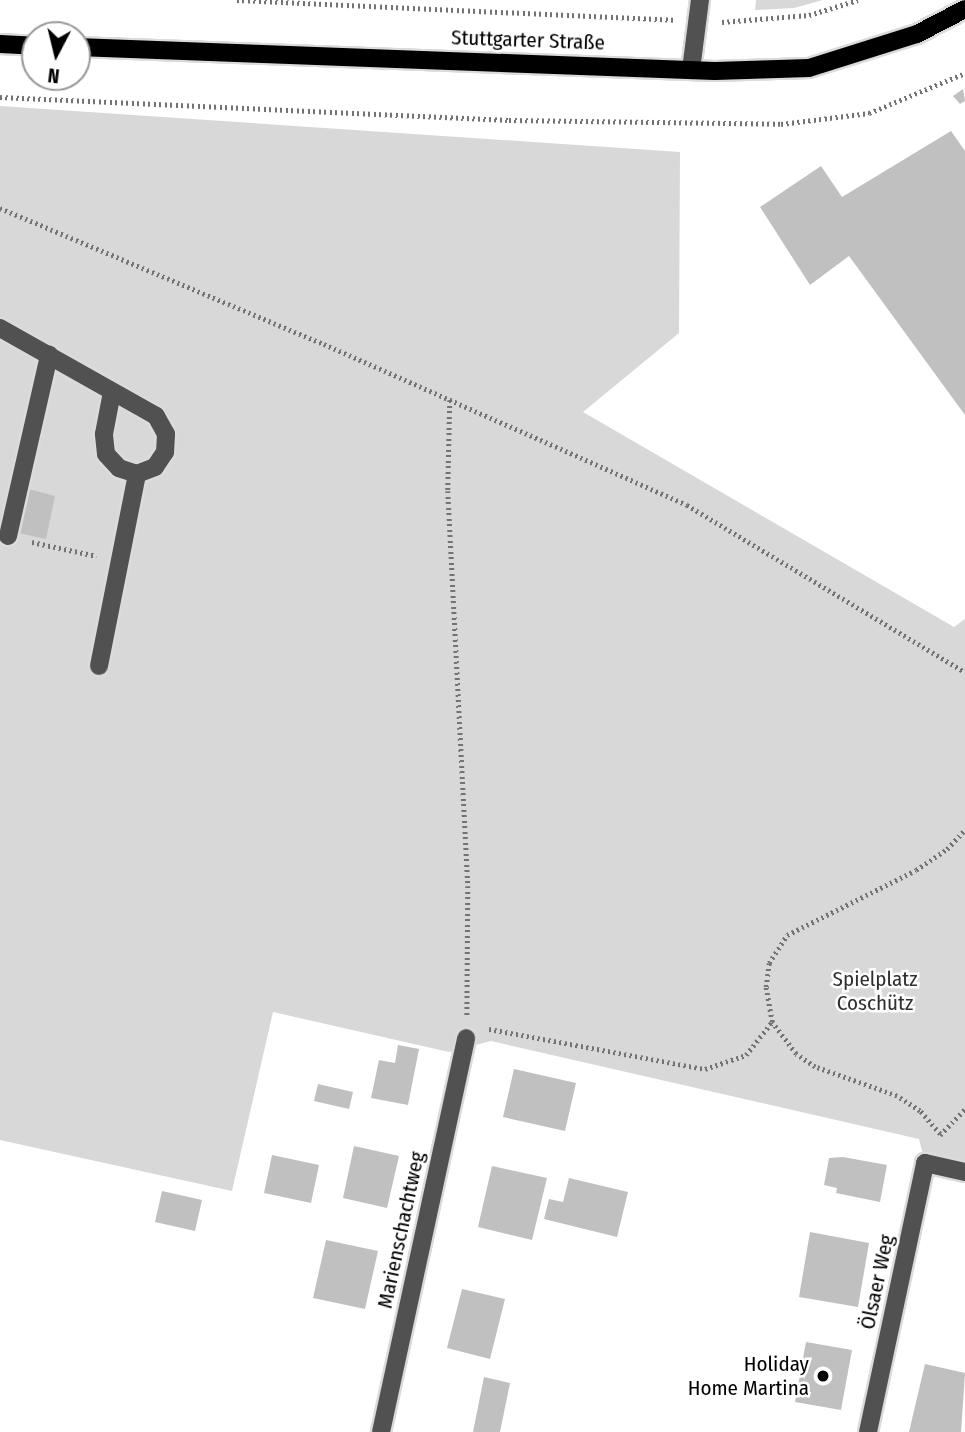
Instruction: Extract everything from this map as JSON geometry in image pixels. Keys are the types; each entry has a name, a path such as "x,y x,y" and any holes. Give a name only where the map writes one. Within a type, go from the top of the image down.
{"main road":[{"name":"Stuttgarter Straße","path":"91,48 691,70 809,68 917,34 965,9"},
{"path":"0,44 21,45"}],"street":[{"path":"691,70 699,0"},
{"path":"0,328 156,416 166,434 165,452 155,467 137,474 119,468 106,454 104,434 112,392"},
{"path":"8,537 48,355"},
{"path":"99,666 137,474"},
{"name":"Marienschachtweg","path":"381,1432 466,1038"},
{"path":"925,1163 965,1171"},
{"name":"Ölsaer Weg","path":"868,1432 925,1163"},
{"path":"947,1168 965,1178"}],"path":[{"path":"237,0 696,21 808,15 858,0"},
{"path":"0,97 509,120 781,124 869,113 965,74"},
{"path":"0,208 450,400 687,505 965,672"},
{"path":"450,400 448,491 468,886 466,1038 494,1027 705,1069 746,1055 772,1022"},
{"path":"8,537 120,561"},
{"path":"940,1134 920,1111 897,1096 815,1067 796,1054 772,1022 766,987 769,962 787,935 916,870 947,849 965,830"},
{"path":"925,1163 940,1134 965,1109"}],"green space":[{"path":"756,0 823,0 794,8 755,10"},
{"name":"Spielplatz Coschütz","path":"0,106 680,152 679,333 583,412 954,627 965,619 965,1172 925,1163 919,1139 491,1041 449,1052 273,1012 232,1191 0,1140"}],"building":[{"path":"963,89 965,101 960,104 953,96"},
{"path":"951,131 965,151 965,415 849,256 810,285 760,207 821,166 842,197"},
{"path":"28,489 55,496 46,539 18,533"},
{"path":"398,1045 419,1049 408,1105 371,1098 379,1060 395,1063"},
{"path":"514,1069 576,1083 565,1131 503,1117"},
{"path":"318,1084 353,1092 349,1109 314,1101"},
{"path":"354,1146 399,1156 387,1208 343,1198"},
{"path":"272,1155 319,1165 311,1203 264,1193"},
{"path":"843,1157 887,1165 880,1202 836,1193 837,1188 824,1185 829,1158"},
{"path":"492,1166 547,1178 532,1240 478,1227"},
{"path":"569,1178 628,1192 617,1237 544,1219 549,1199 563,1202"},
{"path":"162,1191 202,1200 195,1231 155,1222"},
{"path":"810,1232 869,1243 858,1307 799,1297"},
{"path":"326,1240 378,1251 365,1309 313,1298"},
{"path":"462,1289 505,1299 490,1359 447,1348"},
{"name":"Holiday Home Martina","path":"806,1342 852,1350 841,1410 795,1402"},
{"path":"925,1364 965,1373 961,1432 909,1432"},
{"path":"484,1377 510,1383 500,1432 473,1432"}],"place":[{"name":"Holiday Home Martina","path":"823,1376"}]}
